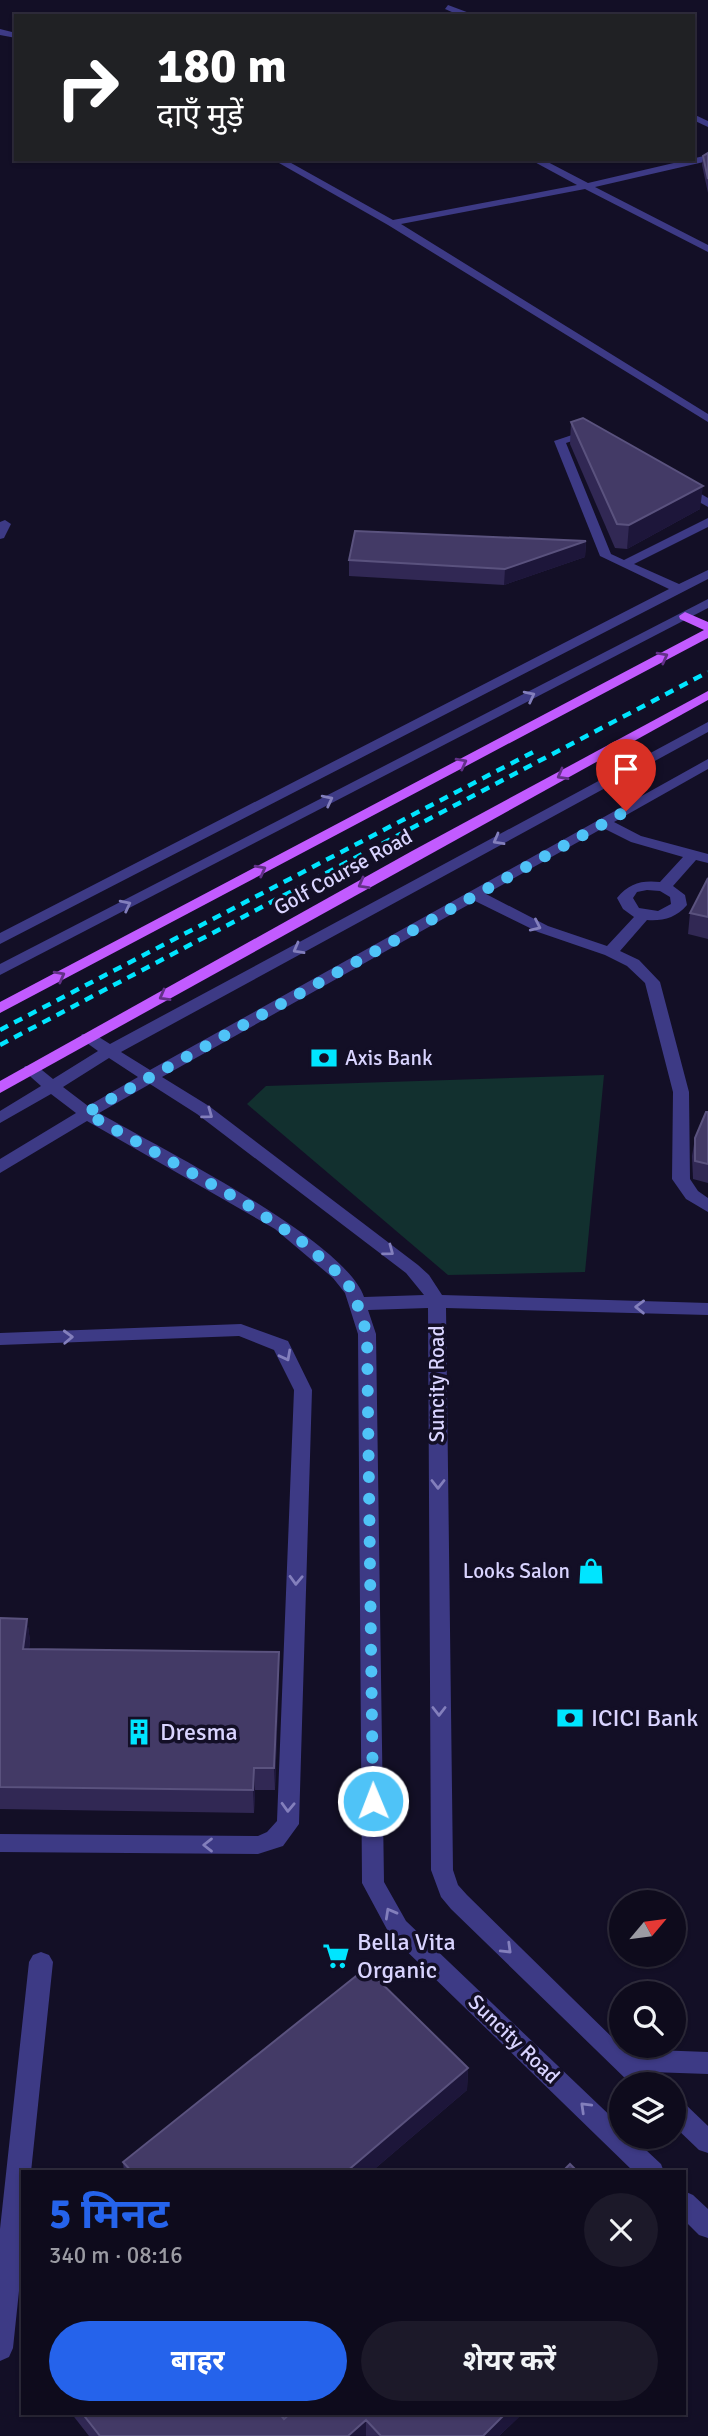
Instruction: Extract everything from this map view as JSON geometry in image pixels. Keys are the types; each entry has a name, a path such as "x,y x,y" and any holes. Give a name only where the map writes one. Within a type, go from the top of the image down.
{"main road":[{"path":"685,616 708,627"},
{"name":"Golf Course Road","path":"0,1008 708,634"},
{"name":"Golf Course Road","path":"0,1088 708,695"}],"street":[{"path":"449,6 465,14"},
{"path":"392,223 587,186 708,158"},
{"path":"281,161 392,223 708,419"},
{"path":"538,161 708,249"},
{"path":"686,237 708,238"},
{"path":"605,439 593,431 560,441 606,556 679,589"},
{"path":"674,481 708,503"},
{"path":"625,564 708,522"},
{"path":"0,939 708,574"},
{"path":"0,970 708,603"},
{"path":"0,1118 108,1052 708,726"},
{"path":"0,1167 86,1113 708,763"},
{"path":"605,823 636,839 708,859"},
{"path":"664,887 692,856"},
{"path":"647,885 664,887 680,900 676,910 661,916 644,915 630,908 625,898 628,893 647,885"},
{"path":"475,895 543,929 610,952 633,963 652,982 681,1092 681,1179 692,1195 708,1206"},
{"path":"610,952 644,915"},
{"name":"Suncity Road","path":"88,1038 203,1111 412,1269 423,1279 437,1301 440,1859 449,1890 458,1902 621,2060"},
{"name":"Suncity Road","path":"31,1070 86,1113 281,1225 339,1274 358,1304 367,1334 373,1883 398,1928 650,2170"},
{"path":"358,1304 437,1301 708,1308"},
{"path":"0,1339 241,1330 281,1346 303,1390 288,1824 275,1839 258,1845 0,1843"},
{"path":"0,2348 41,1962"},
{"path":"621,2060 708,2063"},
{"path":"621,2060 634,2072"},
{"path":"686,2121 708,2142"},
{"path":"686,2205 708,2226"}],"green space":[{"path":"604,1075 585,1272 448,1275 247,1104 266,1086"}],"building":[{"path":"708,153 708,179 703,156"},
{"path":"583,418 703,486 629,525 617,524 571,422"},
{"path":"355,531 586,541 505,569 349,560"},
{"path":"708,878 708,917 690,913"},
{"path":"706,1112 708,1164 695,1161 695,1138"},
{"name":"Dresma","path":"0,1618 27,1619 23,1649 279,1652 274,1768 254,1768 253,1790 0,1787"},
{"path":"366,1968 468,2068 348,2170 130,2170 123,2162"},
{"path":"570,2164 576,2170 564,2170"},
{"path":"84,2415 281,2415 284,2419 289,2415 504,2415 483,2436 381,2436 366,2420 348,2436 100,2436"}],"railway":[{"path":"0,1045 708,672"},
{"path":"0,1030 537,750"}],"place":[{"name":"Axis Bank","path":"324,1058"},
{"name":"Looks Salon","path":"591,1571"},
{"name":"ICICI Bank","path":"570,1718"},
{"name":"Dresma","path":"139,1732"},
{"name":"Bella Vita Organic","path":"336,1956"}],"route":[{"path":"373,1801 367,1334 353,1291 317,1253 281,1225 86,1113 626,811"}]}
